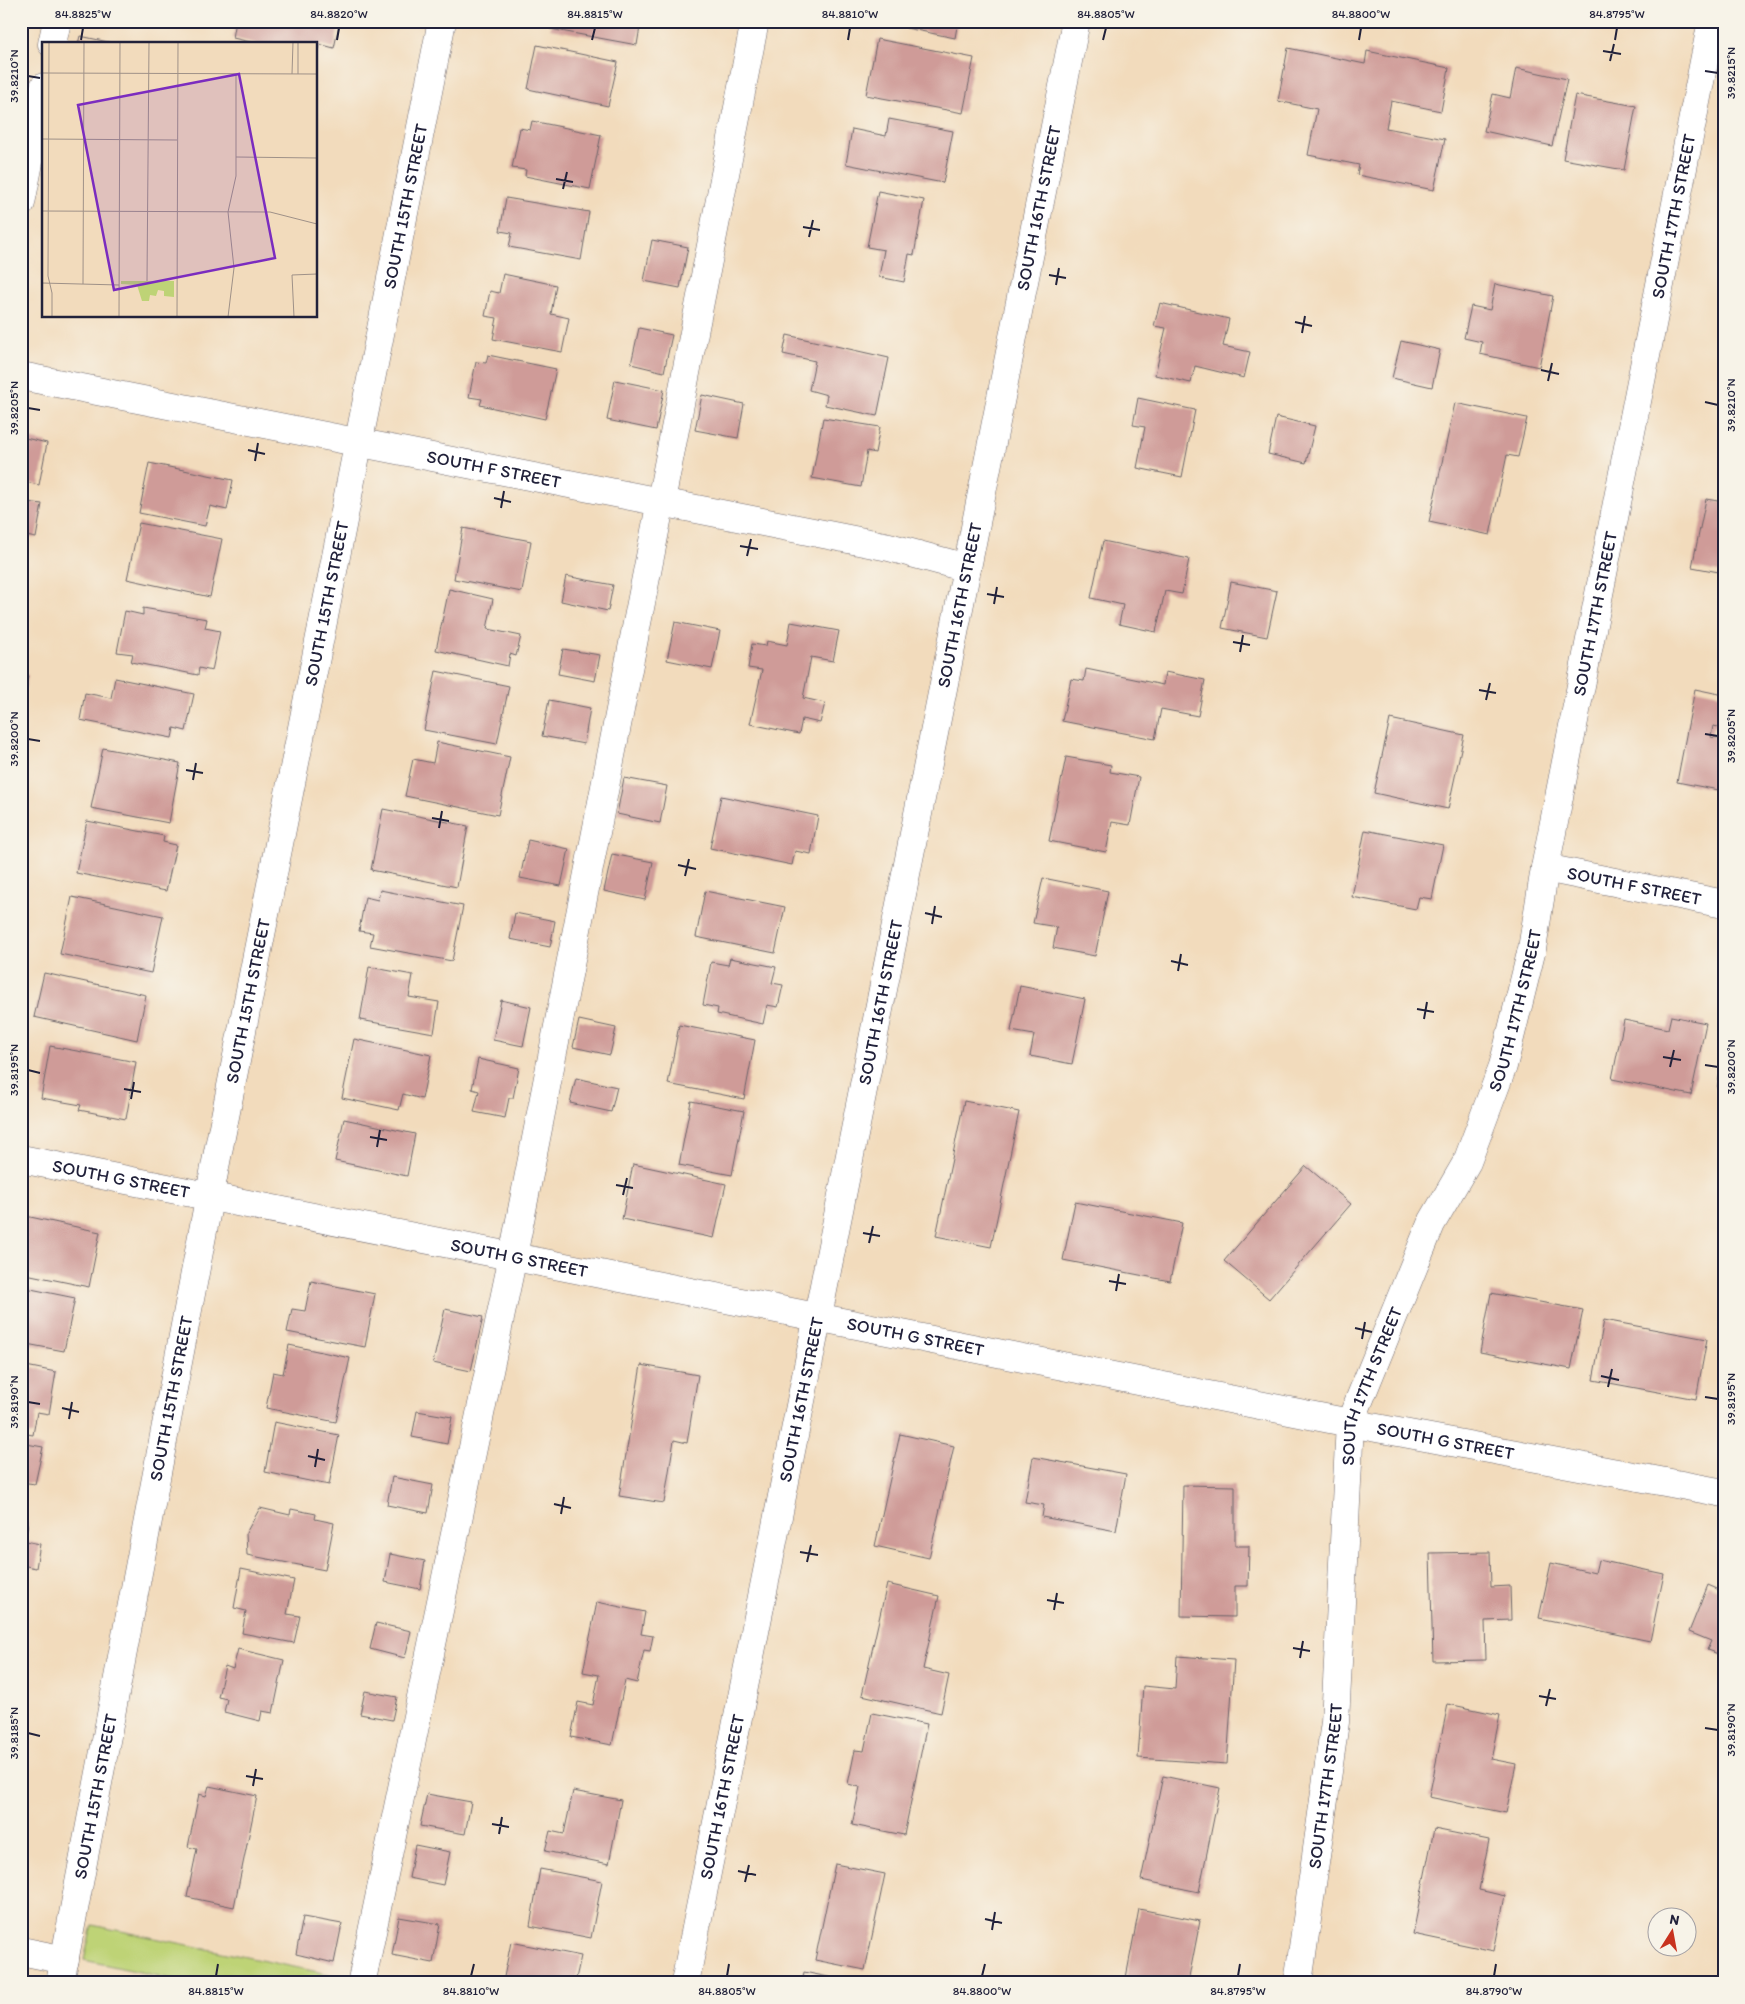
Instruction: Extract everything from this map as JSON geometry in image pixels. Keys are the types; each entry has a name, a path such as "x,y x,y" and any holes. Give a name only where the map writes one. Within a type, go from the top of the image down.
{"street":[{"path":"52,42 56,21"},
{"name":"SOUTH 15TH STREET","path":"62,1971 209,1196 442,21"},
{"path":"362,1980 513,1256 755,21"},
{"name":"SOUTH 16TH STREET","path":"684,1983 1076,21"},
{"name":"SOUTH 17TH STREET","path":"1298,1983 1335,1722 1350,1423 1431,1224 1467,1162 1503,1066 1532,948 1545,868 1712,21"},
{"path":"21,203 42,97"},
{"name":"SOUTH F STREET","path":"21,376 889,546 966,568"},
{"name":"SOUTH F STREET","path":"1545,868 1724,904"},
{"name":"SOUTH G STREET","path":"21,1159 1350,1423 1724,1493"},
{"path":"21,1952 62,1971"}],"green space":[{"path":"92,1925 371,1983 191,1983 84,1960"}],"building":[{"path":"236,21 340,21 334,48 319,44 318,50 318,42 250,42 233,38"},
{"path":"554,21 641,21 637,45 550,29"},
{"path":"908,21 958,21 955,38 906,28"},
{"path":"80,36 108,42 78,42"},
{"path":"877,39 974,58 963,113 866,95"},
{"path":"537,45 618,62 608,106 528,89"},
{"path":"1288,48 1365,64 1367,51 1449,68 1441,111 1391,101 1386,128 1445,139 1434,190 1357,175 1359,165 1308,155 1317,109 1278,101"},
{"path":"1516,68 1567,79 1552,146 1484,131 1493,94 1510,98"},
{"path":"1575,95 1636,106 1624,170 1563,159"},
{"path":"889,119 953,131 943,183 846,164 852,129 886,136"},
{"path":"532,121 601,135 590,189 525,176 526,170 512,168 520,128 530,130"},
{"path":"878,191 924,200 914,255 909,254 904,282 879,277 884,250 867,247"},
{"path":"506,198 589,212 581,260 509,247 512,233 500,231"},
{"path":"652,240 688,247 680,288 644,281"},
{"path":"503,274 556,285 551,314 569,318 562,352 493,339 497,318 485,316 490,291 499,293"},
{"path":"1495,284 1553,296 1539,367 1480,354 1482,342 1464,338 1471,306 1490,310"},
{"path":"1160,303 1229,319 1223,346 1250,352 1244,378 1195,366 1191,383 1155,375 1166,328 1154,326"},
{"path":"639,328 672,335 664,372 631,364"},
{"path":"787,335 889,358 877,416 825,405 827,395 809,390 815,361 783,354"},
{"path":"1401,341 1440,350 1432,387 1392,378"},
{"path":"488,355 556,369 545,419 480,405 482,399 469,397 476,362 486,363"},
{"path":"615,380 664,390 656,430 607,420"},
{"path":"702,395 744,404 738,438 695,430"},
{"path":"1138,398 1195,410 1182,477 1137,468 1145,427 1133,425"},
{"path":"1455,403 1527,418 1518,457 1507,455 1490,535 1429,522"},
{"path":"1276,417 1315,426 1306,463 1268,454"},
{"path":"823,418 880,427 875,453 867,451 861,487 812,478"},
{"path":"21,437 47,443 39,485 21,481"},
{"path":"149,463 233,480 227,510 210,506 205,526 139,513"},
{"path":"1706,499 1724,502 1724,573 1692,567"},
{"path":"21,501 42,504 36,538 21,535"},
{"path":"139,523 222,539 210,597 127,579"},
{"path":"463,528 531,541 522,592 454,579"},
{"path":"1103,541 1189,559 1182,594 1165,591 1156,632 1119,624 1123,605 1091,598"},
{"path":"566,576 613,585 608,611 561,601"},
{"path":"1231,582 1277,591 1267,637 1222,628"},
{"path":"449,589 493,599 487,629 521,636 516,656 510,654 508,666 436,650"},
{"path":"143,608 207,619 205,628 220,631 212,671 199,668 198,675 131,662 133,654 117,652 125,611 143,615"},
{"path":"675,622 720,631 712,669 667,660"},
{"path":"791,622 839,631 833,661 811,657 803,698 825,703 820,723 802,719 799,734 750,724 762,670 748,668 752,644 766,646 767,641 787,645"},
{"path":"563,649 600,655 595,681 558,674"},
{"path":"1086,669 1163,685 1165,672 1205,680 1198,716 1161,709 1155,739 1062,721 1071,679 1084,681"},
{"path":"436,671 509,686 497,744 424,730"},
{"path":"21,673 28,675 22,702 21,702"},
{"path":"115,678 194,694 186,731 174,728 172,738 80,720 85,693 111,698"},
{"path":"1695,689 1724,695 1724,728 1713,726 1711,737 1724,739 1724,791 1677,782"},
{"path":"549,700 590,708 584,744 542,736"},
{"path":"1390,719 1464,735 1448,809 1374,793"},
{"path":"437,742 510,757 498,815 405,796 413,759 433,763"},
{"path":"103,748 180,763 169,823 91,808"},
{"path":"1066,757 1111,765 1110,772 1139,777 1130,825 1112,822 1106,852 1049,841"},
{"path":"624,778 667,786 660,823 617,814"},
{"path":"721,796 818,816 811,854 795,851 792,865 710,848"},
{"path":"383,809 468,826 457,887 371,870"},
{"path":"87,821 164,836 163,842 176,845 166,891 76,873"},
{"path":"1365,830 1443,845 1432,899 1419,897 1416,909 1352,897"},
{"path":"528,840 569,849 561,886 520,878"},
{"path":"612,854 653,862 645,900 604,891"},
{"path":"1043,878 1108,891 1095,956 1053,948 1057,927 1033,923"},
{"path":"380,890 463,906 452,961 370,946 373,933 359,931 365,897 378,900"},
{"path":"705,891 785,907 775,953 696,937"},
{"path":"72,897 163,916 151,973 60,954"},
{"path":"515,913 555,921 550,947 510,939"},
{"path":"730,958 776,967 772,983 783,985 778,1007 767,1005 763,1024 717,1014 718,1008 703,1005 711,962 728,965"},
{"path":"369,967 413,975 409,997 439,1002 434,1033 360,1020"},
{"path":"44,973 146,995 137,1040 34,1017"},
{"path":"1020,986 1085,999 1072,1064 1030,1056 1034,1035 1011,1031"},
{"path":"501,1000 531,1007 523,1046 493,1040"},
{"path":"1671,1016 1706,1023 1691,1095 1612,1079 1624,1020 1668,1029"},
{"path":"579,1020 616,1028 610,1055 573,1047"},
{"path":"679,1025 755,1040 744,1099 668,1084"},
{"path":"354,1039 431,1055 422,1099 403,1094 399,1110 342,1098"},
{"path":"50,1046 136,1062 126,1119 79,1110 81,1105 41,1098"},
{"path":"1724,1055 1724,1090 1717,1089"},
{"path":"478,1059 519,1068 513,1098 509,1098 505,1118 474,1112 479,1091 472,1089"},
{"path":"576,1078 617,1087 611,1112 570,1103"},
{"path":"691,1101 744,1111 732,1175 679,1165"},
{"path":"964,1101 1019,1112 991,1247 936,1236"},
{"path":"344,1119 415,1134 407,1176 335,1161"},
{"path":"633,1164 726,1184 714,1238 622,1219"},
{"path":"1306,1166 1351,1204 1269,1299 1224,1261"},
{"path":"1075,1202 1182,1223 1170,1281 1063,1260"},
{"path":"21,1215 100,1232 89,1287 21,1273"},
{"path":"311,1281 375,1294 365,1347 287,1332 292,1309 305,1311"},
{"path":"21,1287 75,1298 64,1351 21,1343"},
{"path":"1491,1293 1583,1310 1571,1369 1480,1352"},
{"path":"445,1309 483,1317 471,1371 433,1363"},
{"path":"1604,1320 1707,1339 1696,1399 1593,1380"},
{"path":"289,1345 350,1358 336,1422 266,1408 273,1372 283,1374"},
{"path":"21,1365 56,1372 49,1414 37,1412 33,1435 21,1433"},
{"path":"641,1365 698,1375 687,1443 674,1440 664,1503 619,1496"},
{"path":"417,1411 452,1417 447,1444 412,1437"},
{"path":"274,1422 339,1435 329,1485 265,1472"},
{"path":"900,1434 954,1446 929,1558 875,1546"},
{"path":"21,1443 43,1447 35,1484 21,1482"},
{"path":"1033,1457 1126,1474 1116,1531 1042,1517 1044,1505 1025,1502"},
{"path":"392,1477 433,1485 428,1513 387,1505"},
{"path":"1183,1485 1235,1486 1235,1546 1249,1546 1248,1586 1235,1586 1235,1617 1181,1616"},
{"path":"260,1508 290,1515 291,1509 316,1514 315,1519 334,1523 325,1570 247,1555 246,1533"},
{"path":"21,1522 28,1523 25,1541 40,1544 36,1568 21,1565"},
{"path":"1490,1552 1491,1587 1510,1586 1511,1620 1485,1621 1486,1660 1433,1661 1430,1553"},
{"path":"390,1554 425,1561 420,1589 385,1582"},
{"path":"1598,1560 1664,1574 1650,1641 1539,1618 1551,1563 1595,1573"},
{"path":"241,1569 294,1580 287,1614 300,1616 294,1643 242,1633 246,1611 234,1608"},
{"path":"887,1584 939,1596 923,1669 949,1675 941,1713 862,1695"},
{"path":"1708,1585 1724,1592 1724,1656 1707,1650 1711,1641 1689,1632"},
{"path":"597,1602 645,1612 641,1634 653,1636 650,1651 644,1650 637,1683 625,1680 612,1745 571,1737 578,1702 593,1705 599,1675 583,1672"},
{"path":"376,1623 411,1631 405,1658 370,1649"},
{"path":"238,1649 284,1660 273,1713 262,1711 260,1721 224,1712 227,1699 218,1697 225,1666 233,1669"},
{"path":"1177,1656 1234,1660 1227,1764 1138,1758 1143,1686 1175,1689"},
{"path":"365,1691 397,1697 392,1720 360,1714"},
{"path":"1448,1704 1500,1715 1491,1759 1516,1764 1506,1813 1429,1797"},
{"path":"872,1713 927,1724 904,1835 852,1825 860,1787 848,1784 855,1750 864,1751"},
{"path":"1163,1776 1220,1788 1199,1892 1141,1880"},
{"path":"209,1786 257,1796 234,1907 187,1897 197,1849 188,1847 199,1794 206,1796"},
{"path":"573,1791 621,1800 609,1864 545,1851 550,1831 564,1834"},
{"path":"427,1794 471,1802 465,1834 420,1826"},
{"path":"1434,1829 1489,1840 1479,1890 1505,1896 1494,1951 1413,1934"},
{"path":"415,1845 450,1852 443,1885 409,1878"},
{"path":"835,1864 885,1874 865,1970 815,1960"},
{"path":"540,1869 602,1881 591,1938 530,1926"},
{"path":"1139,1909 1200,1921 1188,1983 1125,1983"},
{"path":"303,1917 342,1924 334,1963 296,1954"},
{"path":"399,1917 440,1924 433,1963 392,1955"},
{"path":"511,1942 581,1956 575,1983 484,1983 485,1978 503,1982"},
{"path":"804,1972 853,1982 853,1983 802,1983"}]}
